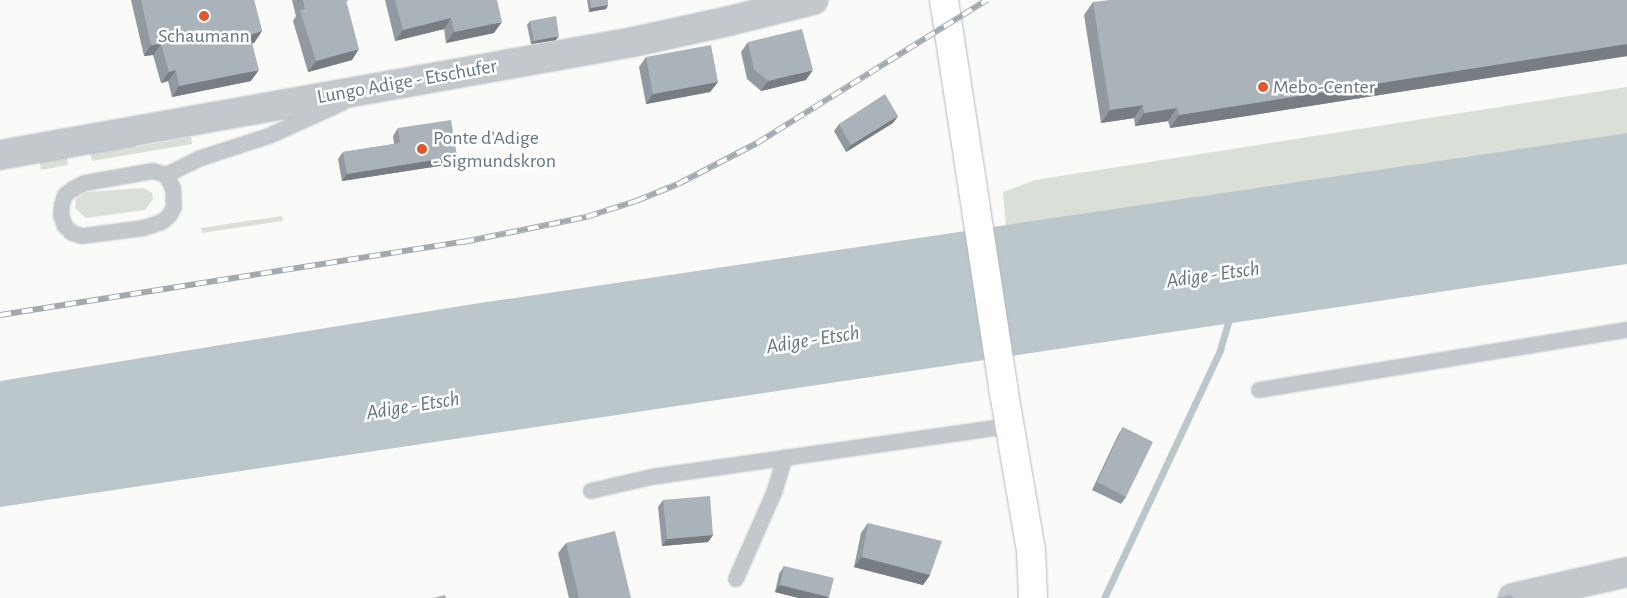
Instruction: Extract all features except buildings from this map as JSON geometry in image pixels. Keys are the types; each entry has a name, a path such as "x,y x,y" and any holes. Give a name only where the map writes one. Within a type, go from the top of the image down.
{"main road":[{"path":"944,0 1009,426 1031,550 1034,598"}],"street":[{"name":"Lungo Adige - Etschufer","path":"0,155 633,42 813,0"},
{"path":"1513,598 1627,572"}],"lane":[{"path":"166,175 174,188 175,198 169,216 162,222 144,228 82,236 72,233 65,226 62,215 65,195 85,183 153,171 166,175 201,158 269,136 374,88"},
{"path":"1259,390 1627,330"},
{"path":"590,491 651,477 1009,426"},
{"path":"736,579 774,493 785,458"}],"shaded area":[{"path":"1627,87 1627,133 1006,226 1003,192 1035,180"},
{"path":"133,135 136,147 191,137 192,144 92,161 90,153 67,157 68,165 41,170 39,159"},
{"path":"144,188 152,193 153,199 145,210 86,218 75,208 76,199 86,192"},
{"path":"282,216 283,221 202,233 201,228"}],"water":[{"name":"Adige - Etsch","path":"1627,133 1627,264 0,507 0,381 467,305"}],"waterway":[{"path":"1104,598 1220,350 1230,316"}],"railway":[{"path":"0,315 463,242 586,217 636,201 678,184 757,143 987,0"}],"place":[{"name":"Schaumann","path":"204,16"},
{"name":"Mebo-Center","path":"1263,87"},
{"name":"Ponte d'Adige - Sigmundskron","path":"422,149"}]}
